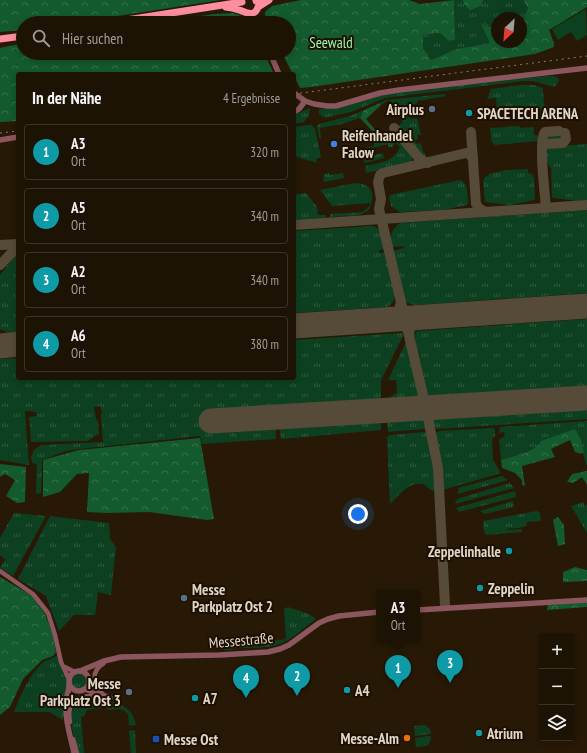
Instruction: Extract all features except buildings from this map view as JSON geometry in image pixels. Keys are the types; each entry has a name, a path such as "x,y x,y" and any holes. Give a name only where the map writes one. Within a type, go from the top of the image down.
{"main road":[{"path":"243,1 241,8 253,7 269,0"},
{"path":"224,6 243,1"},
{"path":"152,16 209,7 253,7"},
{"path":"0,39 16,37"}],"street":[{"path":"273,60 278,72"},
{"path":"296,94 305,101 327,106 347,104 380,93 399,90 587,68"},
{"path":"296,111 305,101"},
{"path":"0,140 16,137"},
{"path":"0,571 33,594 48,613 61,662 65,667 72,688 76,690 83,689 111,698"},
{"path":"420,610 587,600"},
{"name":"Messestraße","path":"77,672 112,658 121,657 268,652 289,645 319,623 328,619 339,616 376,612"},
{"path":"104,696 97,687 94,678 95,672 100,665 112,658"},
{"path":"83,689 86,687 91,672 96,665"},
{"path":"65,667 86,674 93,687 104,696"},
{"path":"76,753 67,724 66,705 71,675 77,672"},
{"path":"66,711 76,690"},
{"path":"76,753 69,718 70,708 74,701 80,697 87,695 104,696"}],"green space":[{"path":"0,0 221,0 118,16 16,16 16,31 0,32"},
{"name":"Seewald","path":"301,0 409,0 420,4 454,0 455,40 449,41 440,33 423,35 423,48 431,60 456,49 490,43 482,26 491,27 491,48 527,48 526,12 528,8 523,0 587,0 587,7 549,30 554,47 535,54 300,88 296,80 296,72 292,72 286,60 296,60 296,16 266,16 265,12 272,6"},
{"path":"454,0 523,0 528,8 526,12 491,12 491,27 482,26 491,43 456,49 431,60 423,48 423,35 440,33 449,41 455,40"},
{"path":"463,0 483,0 481,6 470,10 464,4"},
{"path":"586,9 587,35 577,41 571,32 558,40 552,29"},
{"path":"233,13 242,16 201,16"},
{"name":"Seewald","path":"16,45 16,60 267,60 273,72 16,72 16,121 0,122 0,48"},
{"path":"554,76 558,78 559,81 554,87 533,81 524,81 385,98 351,112 324,118 319,114 319,109 333,109 390,93 521,78"},
{"path":"521,85 534,85 543,88 544,105 548,106 548,109 497,110 496,98 487,99 491,89"},
{"path":"444,94 446,96 417,101 417,103 409,106 405,114 411,119 417,118 421,135 417,135 418,139 414,140 417,144 421,143 426,156 423,157 398,126 403,122 393,105 389,100 381,105 380,103 385,100"},
{"path":"380,103 381,105 366,119 379,134 377,136 360,118 364,110"},
{"path":"310,108 309,115 304,122 296,124 296,114"},
{"path":"364,110 360,118 342,124 320,128 321,139 319,137 317,126 319,124 350,116"},
{"path":"312,125 315,129 321,157 316,159 317,163 296,157 296,127"},
{"path":"520,126 520,128 534,127 534,135 540,136 538,141 493,144 490,128"},
{"path":"391,133 412,156 411,163 366,173 366,166 390,159 400,147 395,142 393,147 388,147 388,144 356,152 355,150 374,146 374,141 379,134 384,139"},
{"path":"564,133 563,141 547,141 545,136 547,134"},
{"path":"587,144 587,200 577,201 552,197 551,168 546,161 545,147"},
{"path":"383,153 384,158 365,163 363,158"},
{"path":"528,169 528,173 532,174 534,178 534,200 511,205 485,202 483,182 485,177 489,174 506,170"},
{"path":"329,173 330,175 343,173 344,178 325,182 323,180 324,174"},
{"path":"460,180 463,181 466,186 467,205 443,210 400,212 391,206 389,198 390,195"},
{"path":"355,183 366,186 371,191 372,200 369,210 360,215 330,217 330,214 363,212 370,205 370,203 332,206 320,190"},
{"path":"306,193 317,207 318,215 326,215 326,218 296,220 296,195"},
{"path":"587,210 587,293 415,305 407,303 404,297 393,251 404,248 403,246 392,247 391,240 394,228 400,223"},
{"path":"376,227 381,232 383,239 385,249 379,250 380,253 386,252 395,295 394,301 387,307 296,313 296,231"},
{"path":"16,255 16,331 7,332 0,329 0,275"},
{"path":"587,319 587,419 437,429 432,427 412,337 417,331"},
{"path":"402,333 403,336 381,380 381,430 281,439 278,415 275,416 276,439 202,444 200,436 66,451 42,460 41,493 36,494 37,464 32,463 31,457 34,450 41,445 103,442 102,412 100,406 94,407 96,419 98,421 99,434 87,441 31,442 29,417 37,416 36,412 25,411 29,465 0,460 0,359 16,358 16,380 296,380 296,340"},
{"path":"407,340 427,427 425,429 388,432 386,415 387,404 389,399 397,393 396,380 388,380"},
{"path":"587,421 586,465 583,453 584,451 575,429 518,456 501,460 499,440 504,437 505,434 503,432 499,433 500,427"},
{"path":"495,429 495,436 492,439 493,460 501,473 442,490 435,434 439,431"},
{"path":"575,429 581,440 584,452 581,454 575,452 570,440 551,449 555,457 522,466 525,486 522,485 522,480 515,473 502,468 501,460 523,454 534,448 541,441"},
{"path":"425,432 429,435 437,474 438,491 432,491 425,485 415,484 401,492 390,504 387,437 390,435"},
{"path":"200,438 214,519 207,520 149,512 87,512 89,473 77,474 60,492 43,497 43,460 79,450"},
{"path":"0,464 26,467 25,502 17,503 6,496 15,480 5,474 0,477"},
{"path":"587,471 587,485 582,477 573,483 567,482 572,474"},
{"path":"502,476 508,480 458,494 458,488"},
{"path":"510,483 514,488 455,504 457,499"},
{"path":"515,491 516,497 459,512 456,508"},
{"path":"513,501 514,507 485,514 480,511"},
{"path":"584,502 585,506 587,505 587,533 571,506"},
{"path":"537,511 540,513 541,521 527,522 526,526 506,529 522,529 522,532 486,535 484,531 483,521"},
{"path":"14,513 46,516 13,576 0,568 5,559 0,555 0,538"},
{"path":"50,516 109,523 110,539 116,547 111,595 98,592 95,615 74,615 59,631 46,596 18,579"},
{"path":"558,517 564,525 565,544 558,546 553,520"},
{"path":"575,567 587,570 587,581 563,582 563,572"},
{"path":"0,577 31,595 45,614 53,635 56,652 53,656 42,660 23,679 10,707 0,715"},
{"path":"587,602 587,607 547,610 548,605"},
{"path":"288,607 309,614 316,619 292,638 276,645 235,648 228,650 222,648 221,645 286,639 284,609"},
{"path":"57,656 67,681 63,720 49,712 14,712 23,691 35,671 45,661"},
{"path":"79,673 86,678 87,681 82,688 79,689 72,684 71,681 76,674"},
{"path":"83,698 100,698 102,708 87,710 84,716 81,717 84,753 79,753 71,723 71,716 77,703"},
{"path":"109,701 127,708 135,720 136,725 129,726 128,714 123,710 109,710 106,708 106,702"},
{"path":"425,725 430,729 431,734 415,736 414,726"},
{"path":"135,730 136,753 131,753 129,731"},
{"path":"431,736 430,743 426,746 416,747 415,738"}],"taxiway":[{"path":"394,128 419,158 428,163"},
{"path":"546,208 543,180 543,137 545,132 559,131"},
{"path":"471,132 476,204 480,209 486,212"},
{"path":"542,147 545,144 563,143 566,139 565,133"},
{"path":"445,605 438,468 426,408 379,209 381,199 378,182 380,175 383,173 466,153 473,158"},
{"path":"296,225 587,205"},
{"path":"0,245 16,244"},
{"path":"0,265 16,248"},
{"path":"401,301 400,308 396,313 386,319 398,321 407,329"},
{"path":"409,334 410,328 414,323 424,317"},
{"path":"0,343 11,345"}],"runway":[{"path":"296,326 587,306"},
{"path":"0,346 16,344"},
{"path":"211,421 587,398"}],"railway":[{"path":"296,94 587,56"},
{"path":"0,133 16,131"}],"place":[{"name":"Airplus","path":"432,109"},
{"name":"SPACETECH ARENA","path":"469,113"},
{"name":"Reifenhandel Falow","path":"334,144"},
{"name":"Zeppelinhalle","path":"509,551"},
{"name":"Zeppelin","path":"480,588"},
{"name":"Messe Parkplatz Ost 2","path":"184,598"},
{"name":"A2","path":"450,683"},
{"name":"A3","path":"398,688"},
{"name":"A4","path":"347,690"},
{"name":"Messe Parkplatz Ost 3","path":"129,692"},
{"name":"A5","path":"297,696"},
{"name":"A7","path":"195,698"},
{"name":"A6","path":"246,698"},
{"name":"Atrium","path":"479,733"},
{"name":"Messe-Alm","path":"407,738"},
{"name":"Messe Ost","path":"156,739"}]}
